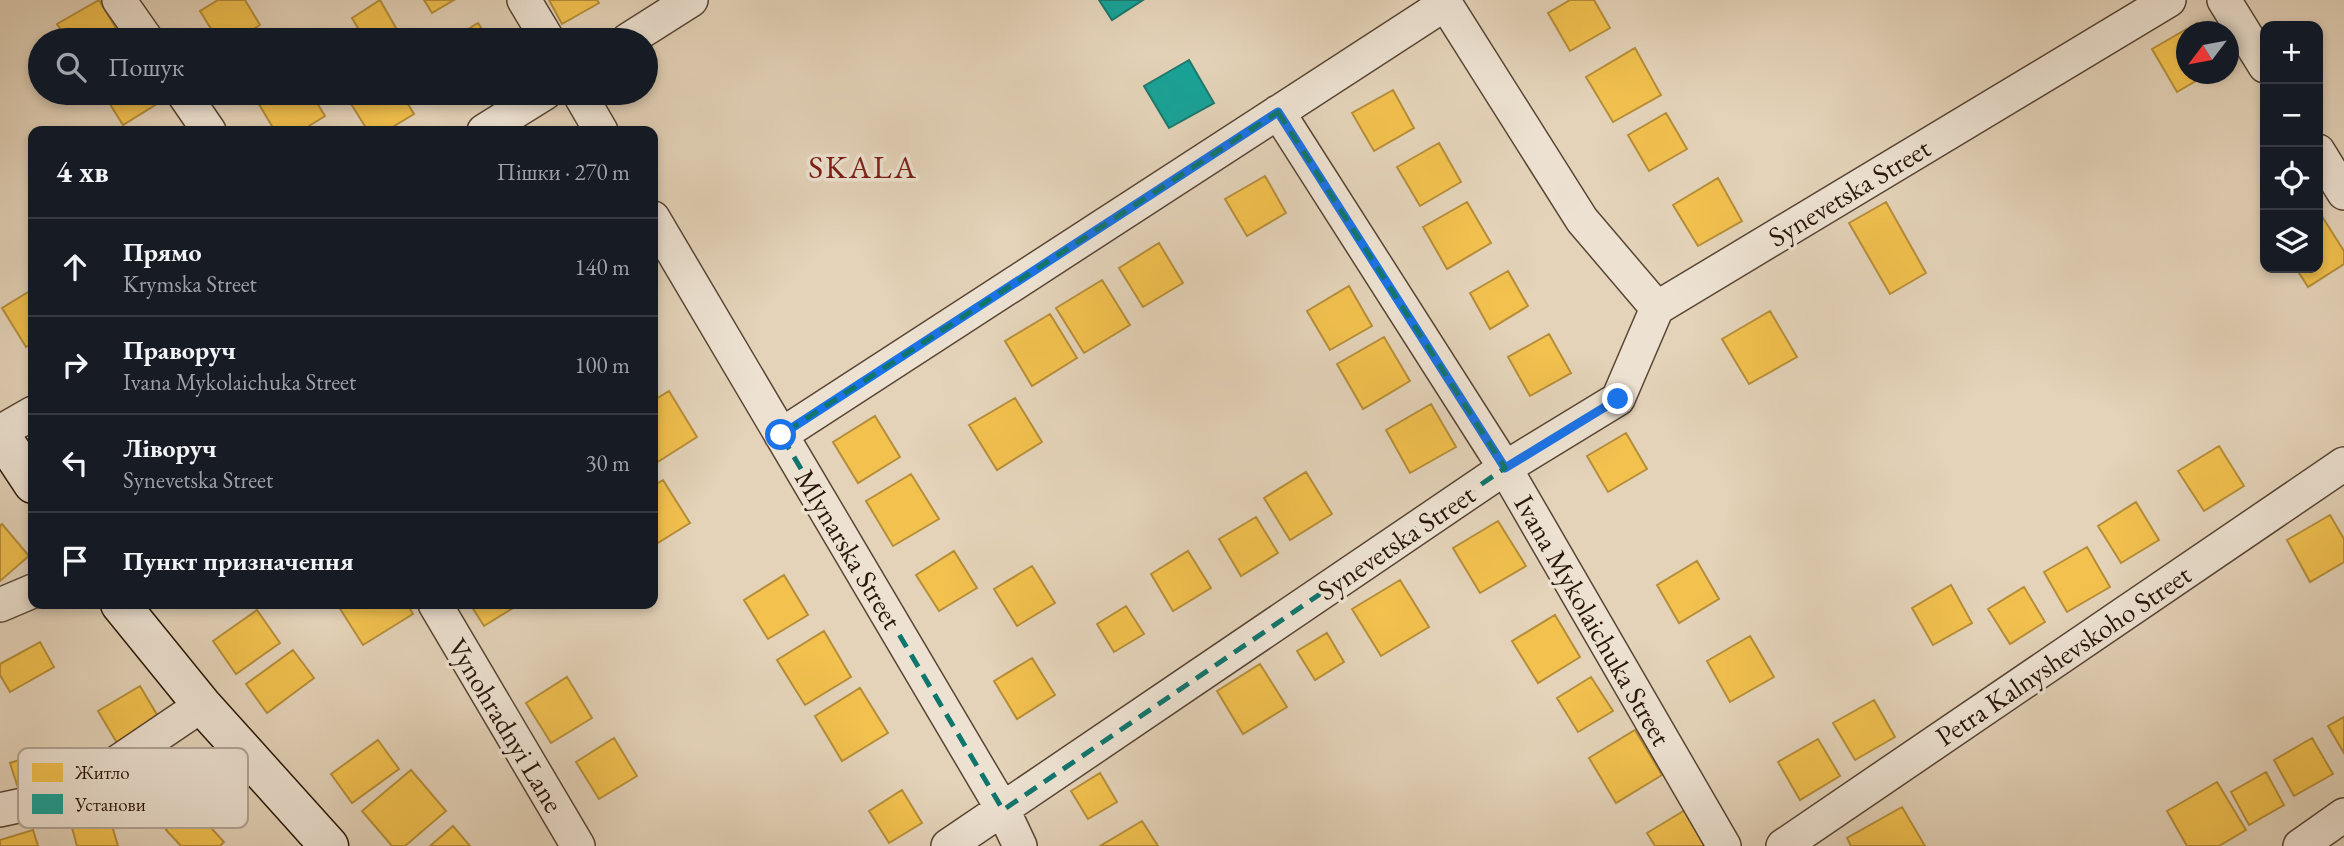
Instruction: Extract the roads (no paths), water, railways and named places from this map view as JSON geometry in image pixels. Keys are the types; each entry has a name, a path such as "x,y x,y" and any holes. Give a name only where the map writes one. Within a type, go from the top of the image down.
{"street":[{"path":"120,0 139,28"},
{"path":"524,0 541,28"},
{"path":"647,28 691,0"},
{"name":"Synevetska Street","path":"948,846 1505,468 1618,399 1657,308 2169,0"},
{"path":"2224,0 2260,58"},
{"path":"781,435 1444,2 1582,220 1657,308"},
{"path":"191,105 206,126"},
{"path":"492,126 526,105"},
{"path":"586,105 598,126"},
{"name":"Ivana Mykolaichuka Street","path":"1278,112 1505,468 1724,846"},
{"path":"2323,158 2344,193"},
{"name":"Mlynarska Street","path":"658,226 1003,810 1020,846"},
{"path":"28,416 0,433 28,476"},
{"name":"Petra Kalnyshevskoho Street","path":"1783,846 2344,464"},
{"path":"0,605 28,593"},
{"path":"124,609 241,748"},
{"name":"Vynohradnyi Lane","path":"438,609 578,846"},
{"path":"138,748 202,705"},
{"path":"248,756 329,846"},
{"path":"0,810 18,806"},
{"path":"2300,846 2344,815"}],"district":[{"name":"SKALA","path":"863,167"}]}
